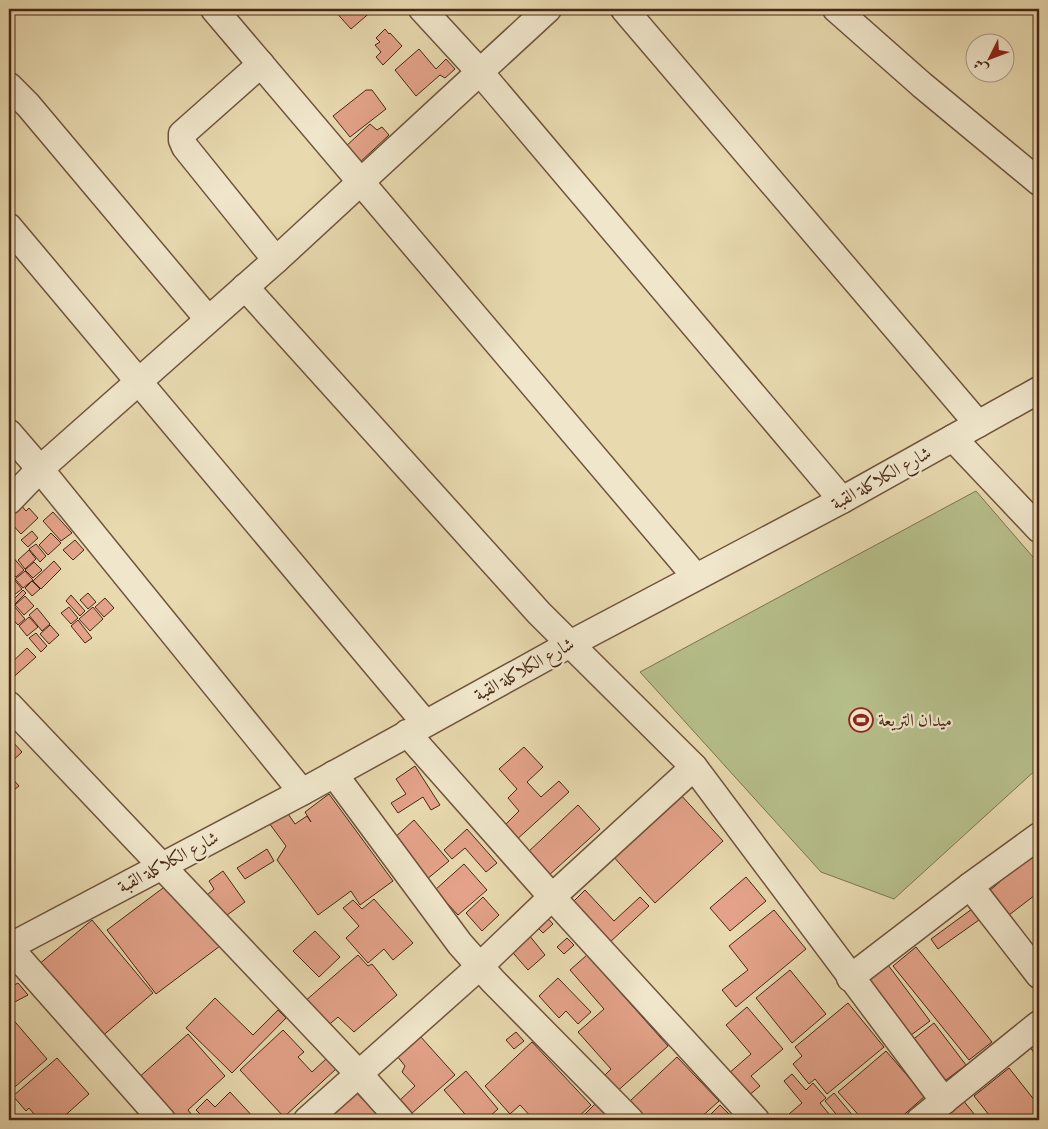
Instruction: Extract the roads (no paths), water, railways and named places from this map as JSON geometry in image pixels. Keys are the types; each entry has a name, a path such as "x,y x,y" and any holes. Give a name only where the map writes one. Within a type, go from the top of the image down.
{"street":[{"path":"214,9 362,181 696,577"},
{"path":"422,9 479,71 842,500"},
{"path":"9,501 40,469 276,260 548,9"},
{"path":"624,9 978,424"},
{"path":"836,9 1039,182"},
{"path":"261,64 182,134 182,140 185,147 276,260"},
{"path":"9,86 28,105 208,320"},
{"path":"9,227 138,382 552,897 756,1120"},
{"path":"245,287 539,613 694,767 850,978 944,1101"},
{"name":"شارع الكلاكلة القبة","path":"9,947 302,792 570,644 842,500 1039,390"},
{"path":"9,433 302,792"},
{"path":"953,438 1039,529"},
{"path":"9,705 359,1074 400,1120"},
{"path":"307,1120 479,967 552,897 694,767"},
{"path":"334,774 479,967 630,1120"},
{"path":"850,978 1039,836"},
{"path":"970,886 1039,976"},
{"path":"9,947 162,1120"},
{"path":"920,1120 1039,1024"}],"place":[{"name":"ميدان التريعة","path":"861,720"}]}
